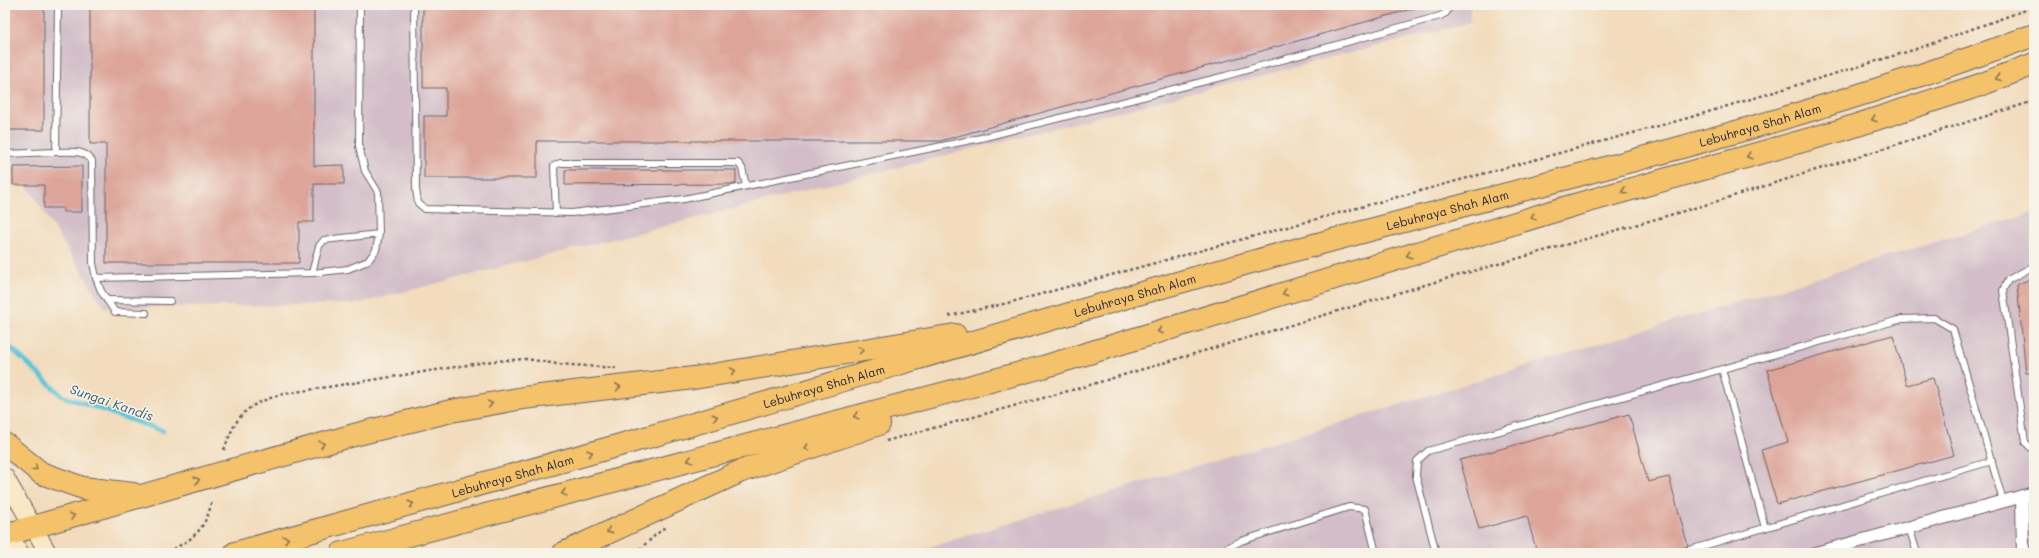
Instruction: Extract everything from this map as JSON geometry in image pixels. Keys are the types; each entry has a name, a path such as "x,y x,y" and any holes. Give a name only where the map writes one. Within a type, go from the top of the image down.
{"highway":[{"name":"Lebuhraya Shah Alam","path":"235,553 653,435 1250,262 1675,148 1819,107 1970,59 2034,35"},
{"path":"564,553 739,472 1043,367 1570,206 1842,130 1980,85 2034,64"},
{"path":"6,532 34,526 143,496 354,435 451,411 523,398 694,378 945,337 1072,313"},
{"path":"342,553 1043,367"},
{"path":"5,444 41,473 83,488 143,496"}],"main road":[{"path":"5,477 48,553"},
{"path":"6,532 20,553"}],"street":[{"path":"1816,553 2003,501 2034,494"},
{"path":"2022,496 2023,553"}],"lane":[{"path":"56,152 58,5"},
{"path":"96,278 312,273 348,269 368,261 376,250 379,234 378,192 364,171 359,146 360,5"},
{"path":"414,5 416,190 418,203 425,209 556,213 572,213 684,199 981,138 1225,76 1440,16 1446,13 1450,5"},
{"path":"5,154 82,152 88,155 92,161 93,263 96,278 115,312 146,313"},
{"path":"556,213 554,166 560,162 738,164 742,168 746,186"},
{"path":"312,273 320,246 324,240 379,234"},
{"path":"2034,266 2008,280 2003,290 2025,442 2031,448 2034,448"},
{"path":"107,300 170,301"},
{"path":"1436,553 1416,476 1417,461 1428,451 1902,319 1934,318 1952,329 2003,501"},
{"path":"1722,369 1764,528"},
{"path":"1679,553 1992,461"},
{"path":"1217,553 1241,541 1349,507 1366,509 1376,553"},
{"path":"1909,527 1917,553"}],"path":[{"path":"947,317 1008,303 1688,118 1913,50 2034,7"},
{"path":"885,442 1091,384 1442,280 1705,205 2034,101"},
{"path":"224,450 234,424 241,415 251,406 283,394 493,361 527,359 557,364 618,368"},
{"path":"162,553 182,545 197,533 210,512 212,500"}],"shaded area":[{"path":"5,5 1470,5 1470,23 355,304 105,308 5,151"},
{"path":"2034,212 2034,553 910,553"}],"building":[{"path":"5,5 44,5 44,130 5,130"},
{"path":"90,5 314,5 314,166 344,165 344,184 314,184 314,222 299,222 299,263 106,263 106,144 90,144"},
{"path":"423,5 1415,5 1415,8 940,141 537,141 537,178 424,178 424,116 446,116 446,88 423,88"},
{"path":"82,166 82,212 63,212 63,208 44,208 44,185 13,185 13,167"},
{"path":"565,170 736,170 736,184 565,185"},
{"path":"2034,277 2034,373 2026,373 2017,285"},
{"path":"1893,335 1907,385 1933,378 1954,455 1777,504 1761,450 1788,442 1767,370"},
{"path":"1629,414 1648,482 1669,477 1688,546 1667,553 1537,553 1527,516 1479,529 1460,460"}],"waterway":[{"name":"Sungai Kandis","path":"5,340 9,346 62,396 163,431"}]}
